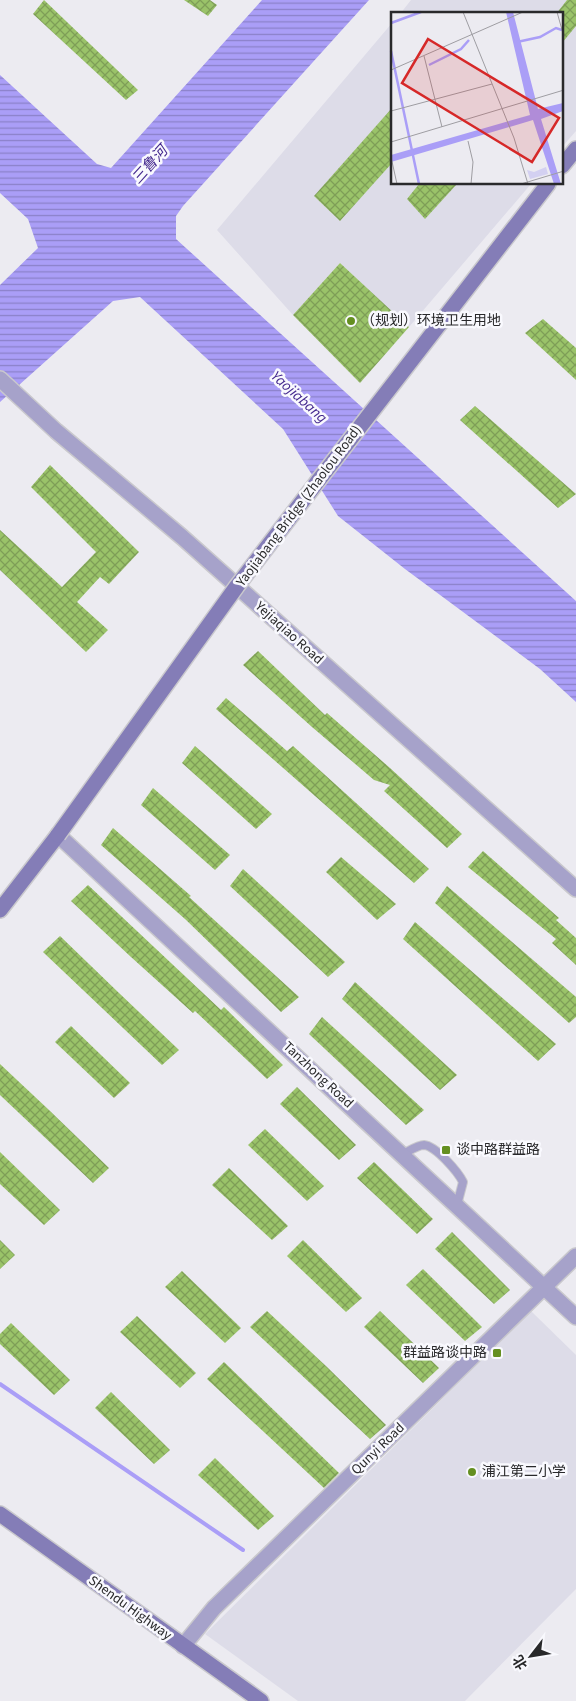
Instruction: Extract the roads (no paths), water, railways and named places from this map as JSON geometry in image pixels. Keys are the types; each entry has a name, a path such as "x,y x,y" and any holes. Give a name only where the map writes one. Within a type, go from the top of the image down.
{"street":[{"path":"564,164 576,149"},
{"name":"Yaojiabang Bridge (Zhaolou Road)","path":"0,910 58,835 237,586 447,312 547,185"},
{"name":"Yejiaqiao Road","path":"0,379 56,431 182,537 576,889"},
{"name":"Tanzhong Road","path":"58,835 576,1317"},
{"name":"Qunyi Road","path":"183,1646 214,1608 485,1342 545,1288 576,1256"},
{"name":"Shendu Highway","path":"0,1514 261,1701"}],"lane":[{"path":"403,1154 423,1145 432,1147 459,1175 463,1182 457,1205"}],"water":[{"path":"262,0 369,0 183,206 176,216 176,239 576,601 576,702 540,669 405,569 338,516 283,429 140,297 113,301 0,402 0,285 38,248 28,219 0,193 0,75 97,164 111,168"}],"waterway":[{"path":"0,1384 243,1550"}],"place":[{"name":"（规划）环境卫生用地","path":"351,321"},
{"name":"谈中路群益路","path":"446,1150"},
{"name":"群益路谈中路","path":"497,1353"},
{"name":"浦江第二小学","path":"472,1472"}],"water label":[{"name":"三鲁河","path":"150,165"},
{"name":"Yaojiabang","path":"299,397"}]}
